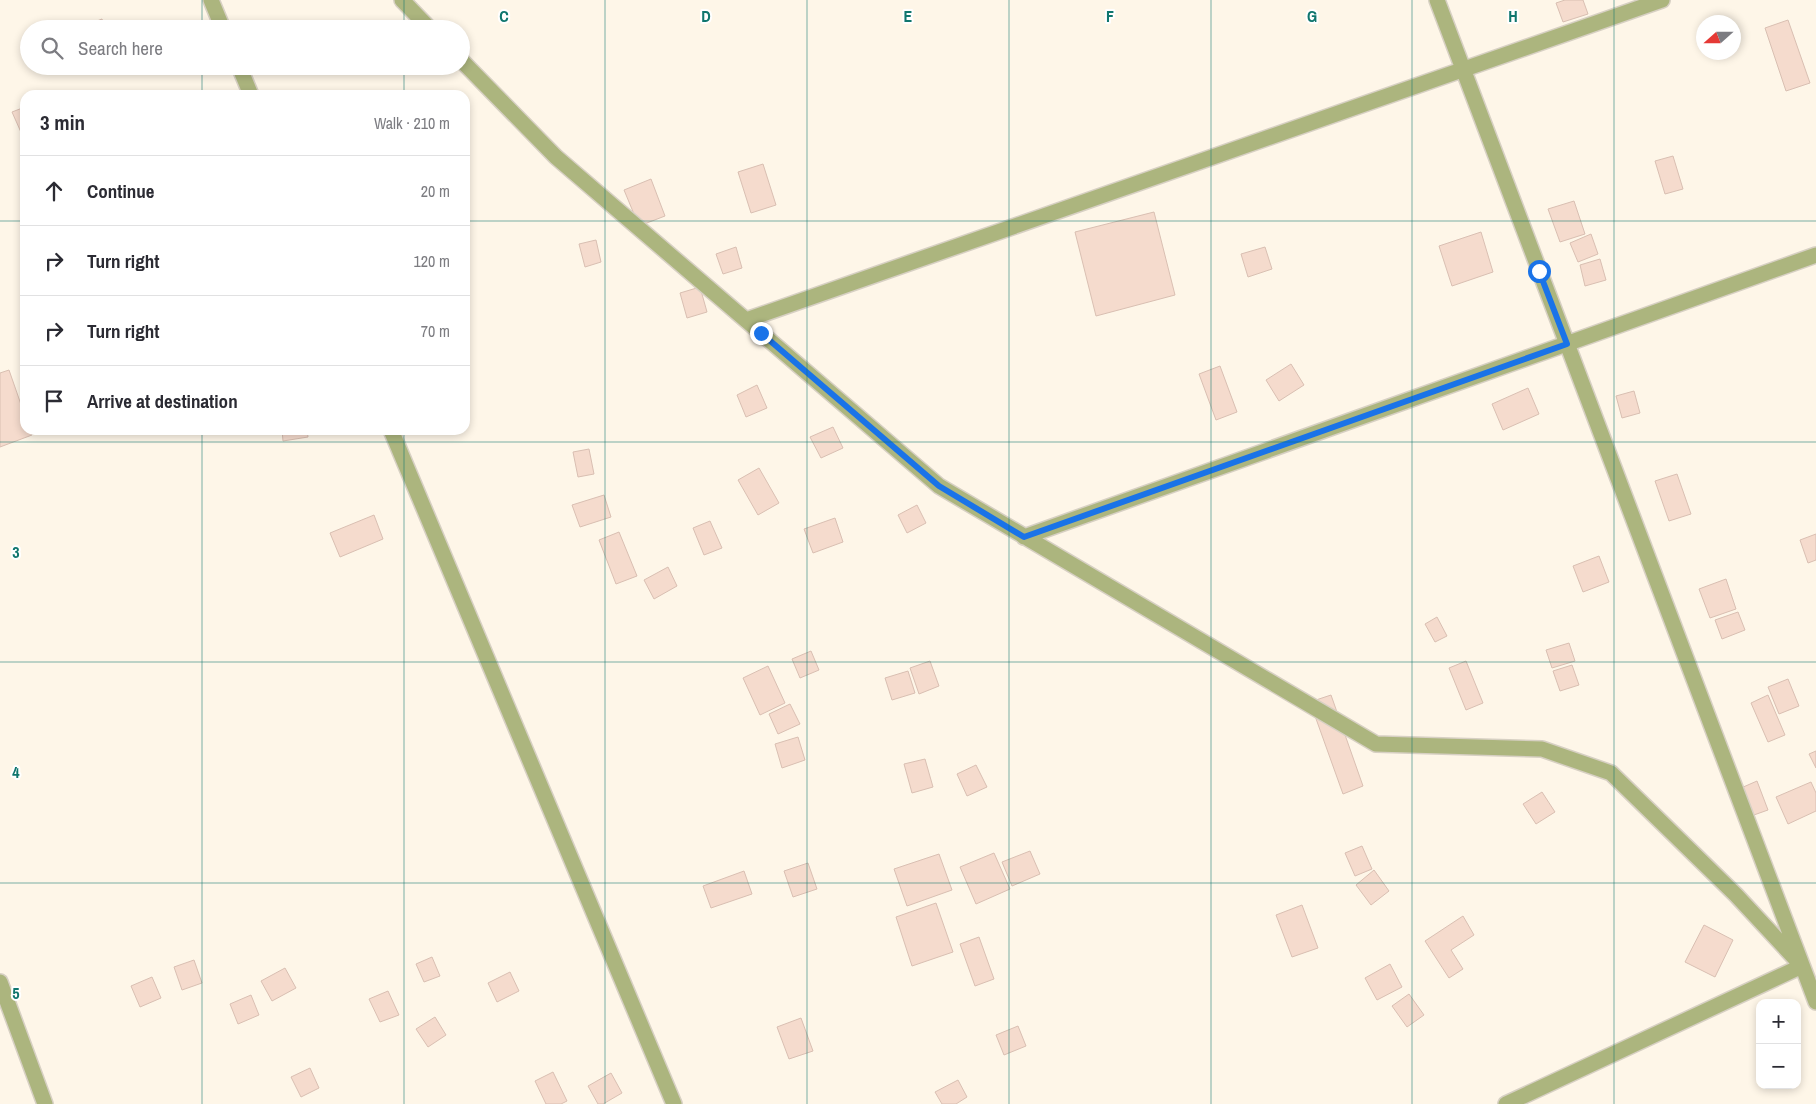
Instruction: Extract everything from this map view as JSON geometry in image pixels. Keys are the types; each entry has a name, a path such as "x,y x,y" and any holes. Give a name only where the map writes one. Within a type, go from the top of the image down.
{"street":[{"path":"211,0 219,20"},
{"path":"402,0 421,20"},
{"path":"1437,0 1816,1002"},
{"path":"746,320 1662,0"},
{"path":"470,69 556,156 939,486 1376,744 1542,750 1611,773 1736,895 1802,966"},
{"path":"243,75 249,90"},
{"path":"1024,537 1816,255"},
{"path":"393,435 674,1104"},
{"path":"1506,1104 1802,966"},
{"path":"0,982 46,1104"}],"building":[{"path":"1565,0 1583,0 1588,14 1563,22 1556,3"},
{"path":"1788,20 1810,83 1786,91 1765,28"},
{"path":"20,109 20,130 12,112"},
{"path":"1673,156 1683,189 1665,194 1655,161"},
{"path":"763,164 776,205 751,213 738,172"},
{"path":"651,179 665,216 639,226 624,190"},
{"path":"1574,201 1585,234 1560,242 1548,209"},
{"path":"1154,212 1175,295 1096,316 1075,232"},
{"path":"1481,232 1493,272 1452,286 1439,246"},
{"path":"1591,234 1598,254 1578,262 1570,243"},
{"path":"596,240 601,262 585,267 579,244"},
{"path":"736,247 742,268 723,274 716,254"},
{"path":"1265,247 1272,269 1248,277 1241,254"},
{"path":"1600,259 1606,280 1585,286 1580,265"},
{"path":"700,287 707,312 687,318 680,293"},
{"path":"1291,364 1304,385 1279,401 1266,380"},
{"path":"1220,366 1237,412 1216,420 1199,374"},
{"path":"9,370 20,402 20,435 32,435 0,447 0,373"},
{"path":"757,385 767,408 746,417 737,395"},
{"path":"1528,388 1539,414 1503,430 1492,404"},
{"path":"1634,391 1640,413 1622,418 1616,396"},
{"path":"833,427 843,448 821,458 810,437"},
{"path":"282,435 308,435 308,437 283,441"},
{"path":"589,449 594,474 578,477 573,452"},
{"path":"759,468 779,503 758,515 738,480"},
{"path":"1677,474 1691,514 1669,521 1655,481"},
{"path":"604,495 611,517 580,527 572,505"},
{"path":"917,505 926,523 907,533 898,515"},
{"path":"374,515 383,539 340,557 330,533"},
{"path":"835,518 843,542 813,553 804,529"},
{"path":"710,521 722,548 704,555 693,528"},
{"path":"619,532 637,576 616,584 599,540"},
{"path":"1816,534 1816,560 1808,563 1800,540"},
{"path":"1599,556 1609,582 1583,592 1573,566"},
{"path":"668,567 677,586 654,599 644,580"},
{"path":"1726,579 1736,609 1710,618 1699,589"},
{"path":"1738,612 1745,630 1722,639 1715,620"},
{"path":"1437,617 1447,636 1435,642 1425,624"},
{"path":"1569,643 1575,661 1552,668 1546,650"},
{"path":"811,651 819,670 800,678 792,659"},
{"path":"930,661 939,686 919,694 910,668"},
{"path":"1466,661 1483,703 1466,710 1449,668"},
{"path":"1572,665 1579,685 1560,691 1553,671"},
{"path":"768,666 785,703 760,715 743,678"},
{"path":"908,671 915,693 892,700 885,678"},
{"path":"1788,679 1799,706 1779,714 1768,687"},
{"path":"1331,695 1363,786 1343,794 1310,702"},
{"path":"1768,695 1785,735 1768,742 1751,703"},
{"path":"790,704 800,724 778,734 769,714"},
{"path":"798,737 805,760 782,768 775,744"},
{"path":"1816,751 1816,768 1809,754"},
{"path":"925,759 933,787 912,793 904,764"},
{"path":"976,765 987,787 967,796 957,774"},
{"path":"1757,781 1768,810 1751,816 1741,788"},
{"path":"1811,782 1816,793 1816,811 1788,824 1776,797"},
{"path":"1542,792 1555,812 1536,824 1523,804"},
{"path":"1362,846 1372,869 1355,876 1345,853"},
{"path":"1030,851 1040,874 1012,886 1002,862"},
{"path":"994,853 1010,889 976,904 960,867"},
{"path":"939,854 952,890 907,906 894,869"},
{"path":"808,863 817,889 793,897 784,871"},
{"path":"1374,870 1389,891 1371,905 1356,885"},
{"path":"744,871 752,894 711,908 703,886"},
{"path":"936,903 953,952 912,966 896,917"},
{"path":"1302,905 1318,948 1292,957 1276,915"},
{"path":"1463,916 1474,935 1451,950 1463,969 1449,978 1425,941"},
{"path":"1704,925 1733,940 1715,977 1685,962"},
{"path":"979,937 994,979 975,986 960,944"},
{"path":"432,957 440,976 424,982 416,964"},
{"path":"194,960 202,983 182,990 174,967"},
{"path":"1390,964 1402,987 1377,1000 1365,978"},
{"path":"285,968 296,988 272,1001 261,981"},
{"path":"510,972 519,991 497,1002 488,983"},
{"path":"152,977 161,998 140,1007 131,986"},
{"path":"388,991 399,1015 380,1022 369,999"},
{"path":"1409,994 1424,1015 1407,1027 1392,1006"},
{"path":"251,995 259,1015 238,1024 230,1004"},
{"path":"435,1017 446,1035 428,1047 416,1029"},
{"path":"801,1018 813,1051 789,1059 777,1027"},
{"path":"1018,1026 1026,1046 1004,1055 996,1035"},
{"path":"310,1068 319,1088 301,1097 291,1077"},
{"path":"553,1072 567,1101 561,1104 546,1104 535,1081"},
{"path":"611,1073 622,1093 603,1104 598,1104 588,1086"},
{"path":"958,1080 967,1097 956,1104 942,1104 935,1092"}],"route":[{"path":"761,333 939,486 1024,537 1567,344 1539,271"}]}
